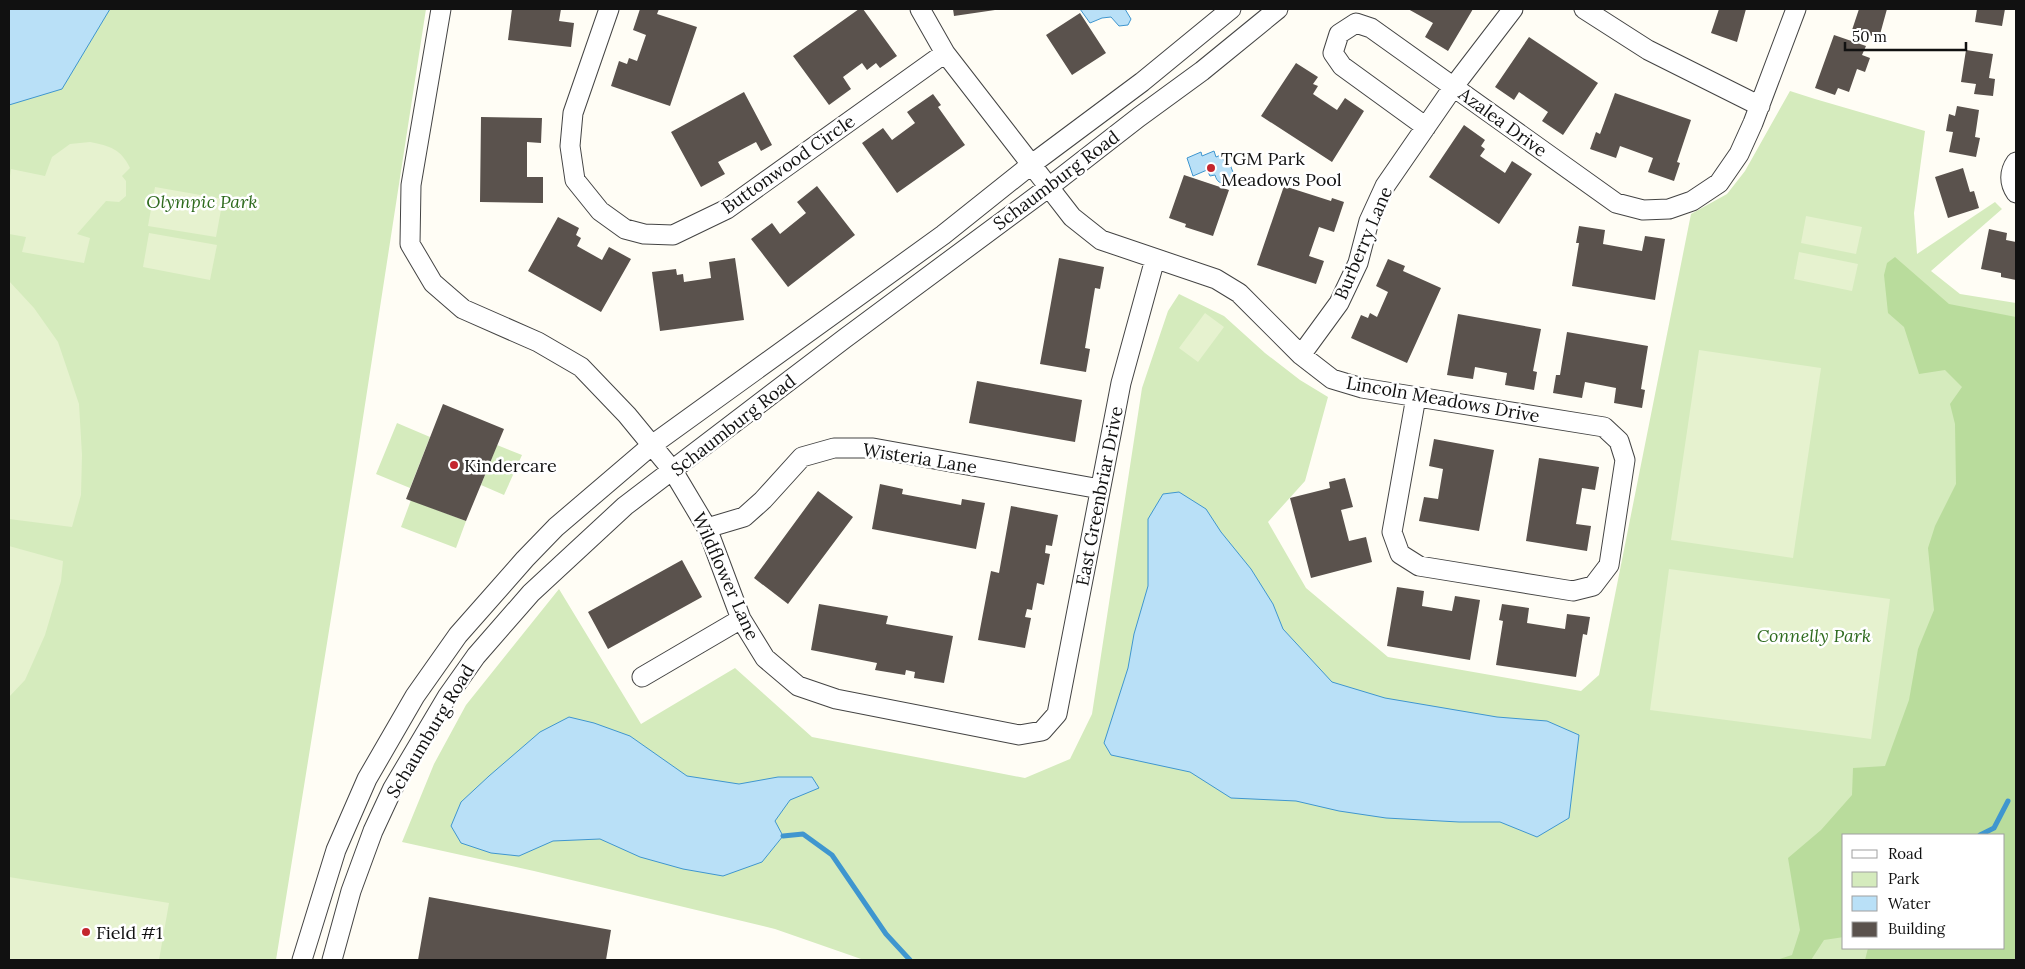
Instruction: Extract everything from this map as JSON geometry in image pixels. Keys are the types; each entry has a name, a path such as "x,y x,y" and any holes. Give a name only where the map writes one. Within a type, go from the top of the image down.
{"street":[{"name":"Wildflower Lane","path":"441,9 412,185 410,244 432,283 463,309 538,342 581,367 627,416 673,471 707,528 741,619 765,658 798,686 836,699 1019,735 1042,731"},
{"name":"Buttonwood Circle","path":"609,9 573,113 570,146 575,180 600,211 625,229 644,234 673,235 727,209 945,54"},
{"name":"Lincoln Meadows Drive","path":"920,9 945,54 1072,217 1101,240 1216,279 1239,292 1301,355 1332,379 1362,388 1604,427 1619,442 1625,460 1609,565 1593,586 1573,592 1419,566 1400,554 1392,532 1416,397"},
{"name":"Schaumburg Road","path":"302,960 336,850 367,780 415,696 458,635 556,527 652,445 943,235 1032,164 1142,82 1231,9"},
{"name":"Schaumburg Road","path":"332,960 351,891 373,831 393,788 447,696 476,656 531,593 626,506 844,339 1202,71 1278,9"},
{"name":"Burberry Lane","path":"1301,355 1339,303 1358,263 1368,221 1385,186 1454,86 1513,9"},
{"path":"1584,9 1648,50 1760,106"},
{"name":"Azalea Drive","path":"1426,127 1342,66 1333,53 1339,34 1356,23 1372,28 1616,203 1644,210 1669,209 1692,201 1719,183 1739,154 1760,106 1796,9"},
{"path":"2016,162 2011,174 2011,181 2016,193"},
{"name":"East Greenbriar Drive","path":"1042,731 1057,714 1121,383 1155,259"},
{"name":"Wisteria Lane","path":"707,528 744,517 763,500 802,457 834,448 874,448 1100,489"},
{"path":"642,677 741,619"}],"green space":[{"name":"Olympic Park","path":"9,9 426,9 356,463 276,960 9,960"},
{"name":"Connelly Park","path":"1790,91 1925,131 1914,213 1917,254 1995,202 2002,209 1931,271 1960,294 2016,303 2016,960 864,960 775,929 534,871 402,842 434,764 466,705 559,589 641,724 735,668 812,737 1025,778 1070,759 1092,714 1142,388 1168,311 1179,294 1224,316 1265,353 1300,380 1328,397 1305,481 1268,522 1306,588 1388,657 1581,691 1599,675 1691,214 1727,194 1745,171"},
{"path":"90,142 114,149 127,162 130,168 122,176 126,181 126,196 119,202 106,201 77,234 90,238 84,263 22,252 26,237 9,234 9,183 11,169 45,176 52,157 70,144"},
{"path":"155,187 223,199 216,237 148,226"},
{"path":"1806,216 1862,227 1856,254 1801,243"},
{"path":"149,233 217,245 210,280 143,267"},
{"path":"1799,252 1858,264 1852,291 1794,279"},
{"path":"1895,257 1949,304 2016,317 2016,960 1865,960 1868,949 2005,949 2005,834 1842,834 1842,937 1824,940 1811,960 1776,960 1792,955 1800,930 1788,858 1821,830 1852,795 1853,768 1885,766 1909,700 1918,649 1934,610 1928,548 1935,526 1956,484 1955,424 1950,404 1962,387 1945,370 1919,374 1904,327 1888,313 1884,275 1887,263"},
{"path":"9,281 34,308 58,342 79,404 82,455 81,495 72,527 9,519"},
{"path":"1205,313 1224,327 1198,362 1179,348"},
{"path":"1699,350 1821,368 1793,558 1671,540"},
{"path":"397,423 430,437 410,488 376,474"},
{"path":"497,445 522,455 504,495 481,485"},
{"path":"411,500 466,521 456,548 401,527"},
{"path":"9,546 63,561 61,581 45,635 25,680 9,697"},
{"path":"1669,569 1890,599 1871,739 1650,710"},
{"name":"Field #1","path":"9,877 169,903 159,960 9,960"}],"water":[{"path":"9,9 110,9 62,89 9,105"},
{"path":"1080,9 1125,9 1131,19 1128,25 1119,26 1111,17 1102,18 1090,23"},
{"name":"TGM Park Meadows Pool","path":"1214,151 1216,157 1221,155 1224,161 1228,159 1234,175 1228,183 1219,182 1215,175 1210,176 1207,170 1193,176 1187,158 1201,152 1202,156"},
{"path":"1179,492 1206,509 1221,532 1251,569 1273,604 1283,629 1332,682 1385,698 1497,717 1547,721 1579,735 1569,818 1537,837 1500,822 1386,818 1339,811 1296,801 1231,798 1190,772 1111,755 1104,743 1128,668 1134,634 1148,586 1148,519 1163,494"},
{"path":"569,717 594,723 630,736 687,776 739,784 778,777 812,777 819,788 790,800 775,821 783,836 762,862 723,876 683,869 640,857 600,839 553,841 519,856 491,853 461,843 451,826 461,802 540,732"}],"building":[{"path":"512,9 561,9 559,21 574,23 571,47 508,40"},
{"path":"640,9 659,9 657,14 697,27 670,106 611,86 619,61 627,64 629,58 637,61 646,35 633,30"},
{"path":"859,9 863,9 897,56 880,68 876,63 867,70 862,63 843,77 851,89 829,105 793,56"},
{"path":"953,9 995,9 995,10 954,16"},
{"path":"1408,9 1473,9 1448,51 1425,37 1433,23"},
{"path":"1719,9 1746,9 1737,42 1711,33"},
{"path":"1859,9 1887,9 1879,38 1852,30"},
{"path":"1977,9 2005,9 2002,26 1975,22"},
{"path":"1080,13 1106,53 1072,75 1046,35"},
{"path":"1834,35 1866,46 1862,55 1870,58 1865,72 1857,69 1849,92 1838,88 1835,95 1815,88"},
{"path":"1529,37 1598,83 1563,135 1542,121 1548,112 1519,92 1514,100 1495,87"},
{"path":"1966,50 1993,54 1989,78 1995,79 1993,96 1974,94 1976,84 1961,82"},
{"path":"1296,63 1318,77 1313,84 1318,86 1313,94 1337,110 1345,98 1364,111 1332,162 1261,116"},
{"path":"744,92 772,145 761,151 756,142 718,162 725,174 701,187 671,132"},
{"path":"1615,93 1691,120 1677,162 1680,163 1674,181 1648,172 1653,158 1620,146 1616,158 1590,149 1596,132 1600,134"},
{"path":"933,94 941,105 938,107 965,145 897,193 862,143 883,128 892,140 915,123 907,112"},
{"path":"1957,106 1979,110 1975,137 1980,138 1976,157 1949,152 1953,132 1946,131 1949,114 1955,116"},
{"path":"481,117 542,118 541,143 527,142 527,177 543,177 543,203 480,202"},
{"path":"1464,125 1485,140 1481,146 1485,149 1480,156 1505,173 1512,161 1532,174 1499,224 1429,177"},
{"path":"1963,168 1970,192 1974,191 1979,208 1948,218 1935,177"},
{"path":"1184,175 1229,190 1213,236 1185,227 1186,224 1169,218"},
{"path":"817,186 855,235 788,287 751,239 772,223 780,234 806,213 797,202"},
{"path":"1284,186 1331,201 1332,198 1344,202 1334,232 1319,227 1309,256 1324,261 1316,284 1257,265"},
{"path":"558,217 579,228 576,235 581,238 577,246 602,260 609,247 631,259 601,312 528,271"},
{"path":"1579,226 1605,230 1603,244 1642,251 1645,236 1665,239 1655,300 1572,286 1579,243 1576,243"},
{"path":"1989,229 2007,233 2006,240 2016,242 2016,280 2001,277 2001,273 1981,269"},
{"path":"735,258 744,320 660,331 652,272 676,269 677,275 683,274 684,282 711,278 709,262"},
{"path":"1059,258 1104,267 1100,289 1095,288 1085,348 1090,349 1086,372 1040,364"},
{"path":"1388,259 1405,266 1403,271 1441,288 1407,363 1351,338 1361,315 1368,318 1370,313 1377,317 1388,292 1376,286"},
{"path":"1458,314 1541,329 1533,371 1537,372 1534,390 1505,385 1507,373 1475,367 1473,379 1447,375"},
{"path":"1567,332 1648,346 1641,389 1645,390 1642,408 1614,403 1616,388 1585,382 1582,398 1553,393 1556,375 1560,375"},
{"path":"977,381 1082,400 1075,442 969,423"},
{"name":"Kindercare","path":"443,404 504,429 466,521 406,499"},
{"path":"1434,439 1494,450 1479,531 1419,521 1424,497 1438,499 1443,469 1429,466"},
{"path":"1539,458 1599,467 1595,490 1582,488 1576,524 1591,526 1587,551 1526,541"},
{"path":"1345,478 1353,507 1341,510 1349,541 1366,537 1372,562 1311,578 1290,498 1330,488 1329,482"},
{"path":"880,484 903,489 902,494 961,505 962,499 985,503 976,549 872,529"},
{"path":"818,491 853,517 788,604 754,578"},
{"path":"1011,506 1058,515 1052,546 1046,545 1045,553 1050,554 1044,585 1037,583 1032,610 1027,609 1025,617 1031,618 1025,648 978,640 991,571 999,573"},
{"path":"682,560 702,597 608,649 588,612"},
{"path":"1397,587 1424,591 1422,606 1452,611 1455,596 1480,600 1470,660 1387,646"},
{"path":"819,604 888,616 886,624 953,636 944,683 914,678 915,672 906,670 905,675 875,670 877,663 811,650"},
{"path":"1502,604 1529,608 1527,623 1565,629 1567,614 1590,617 1587,635 1583,634 1576,677 1496,665 1503,621 1499,620"},
{"path":"429,897 611,930 606,960 418,960"}],"waterway":[{"path":"1982,834 1994,828 2008,801"},
{"path":"783,836 803,834 832,855 886,934 910,960"}],"place":[{"name":"TGM Park Meadows Pool","path":"1211,168"},
{"name":"Kindercare","path":"454,465"},
{"name":"Field #1","path":"86,932"}]}
